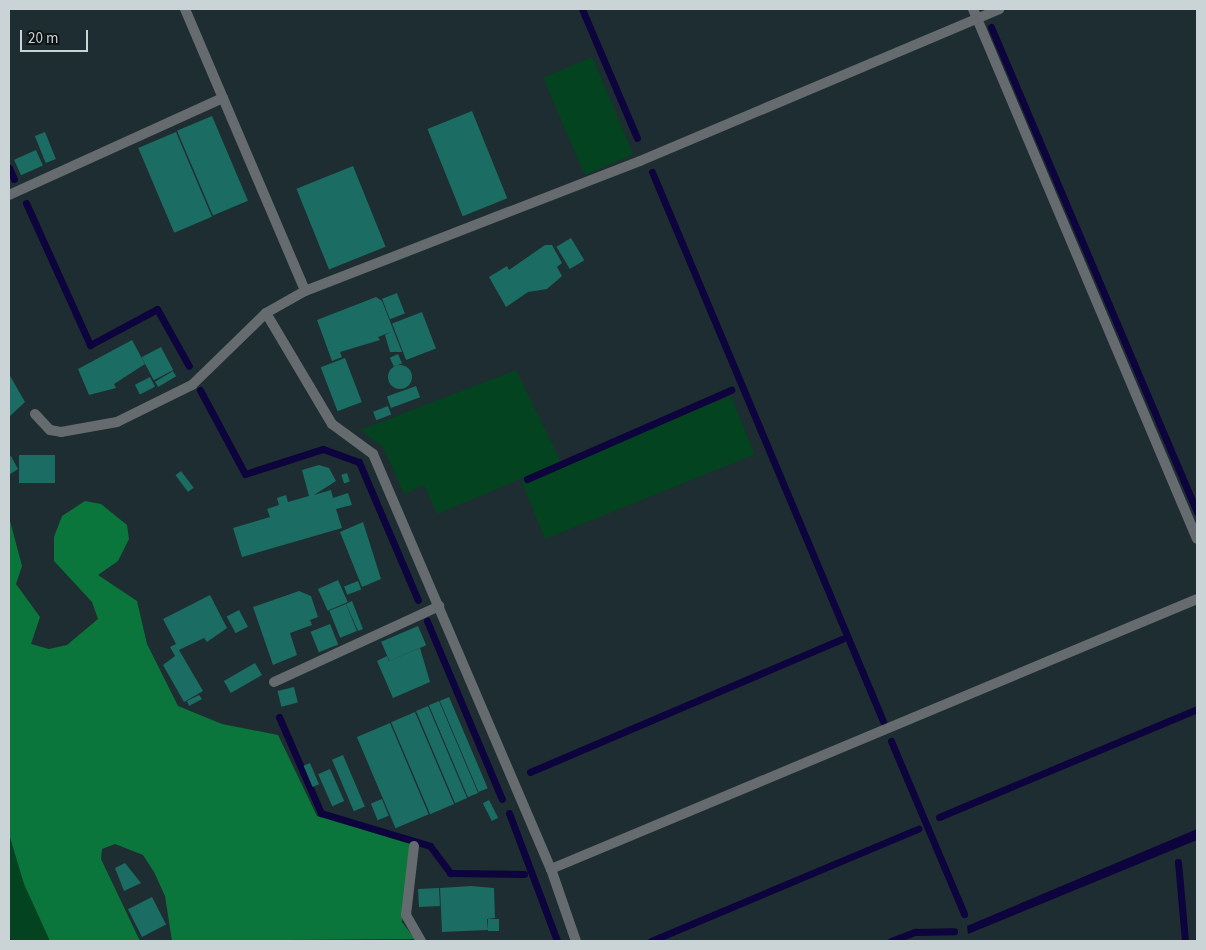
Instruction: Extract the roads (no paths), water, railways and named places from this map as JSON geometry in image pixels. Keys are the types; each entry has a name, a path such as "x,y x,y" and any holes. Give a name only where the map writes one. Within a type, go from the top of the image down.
{"street":[{"path":"185,9 305,291"},
{"path":"36,414 50,430 61,432 118,422 192,385 266,313 305,291 640,161 975,14 999,9"},
{"path":"975,14 1197,539"},
{"path":"9,195 223,98"},
{"path":"266,313 332,424 373,454 551,869 576,941"},
{"path":"551,869 1197,598"},
{"path":"274,682 439,606"},
{"path":"414,846 406,915 419,941"}],"waterway":[{"path":"582,9 637,138"},
{"path":"991,27 1197,512"},
{"path":"9,168 14,179"},
{"path":"652,172 883,721"},
{"path":"26,203 90,345 157,309 189,366"},
{"path":"200,390 245,474 323,449 359,462 418,600"},
{"path":"527,479 731,390"},
{"path":"427,621 502,799"},
{"path":"530,772 842,639"},
{"path":"939,817 1197,709"},
{"path":"279,717 321,813 430,846 450,873 524,874"},
{"path":"891,741 964,914"},
{"path":"509,813 557,941"},
{"path":"651,941 918,829"},
{"path":"1178,862 1185,941"},
{"path":"891,941 915,932 954,931"}]}
